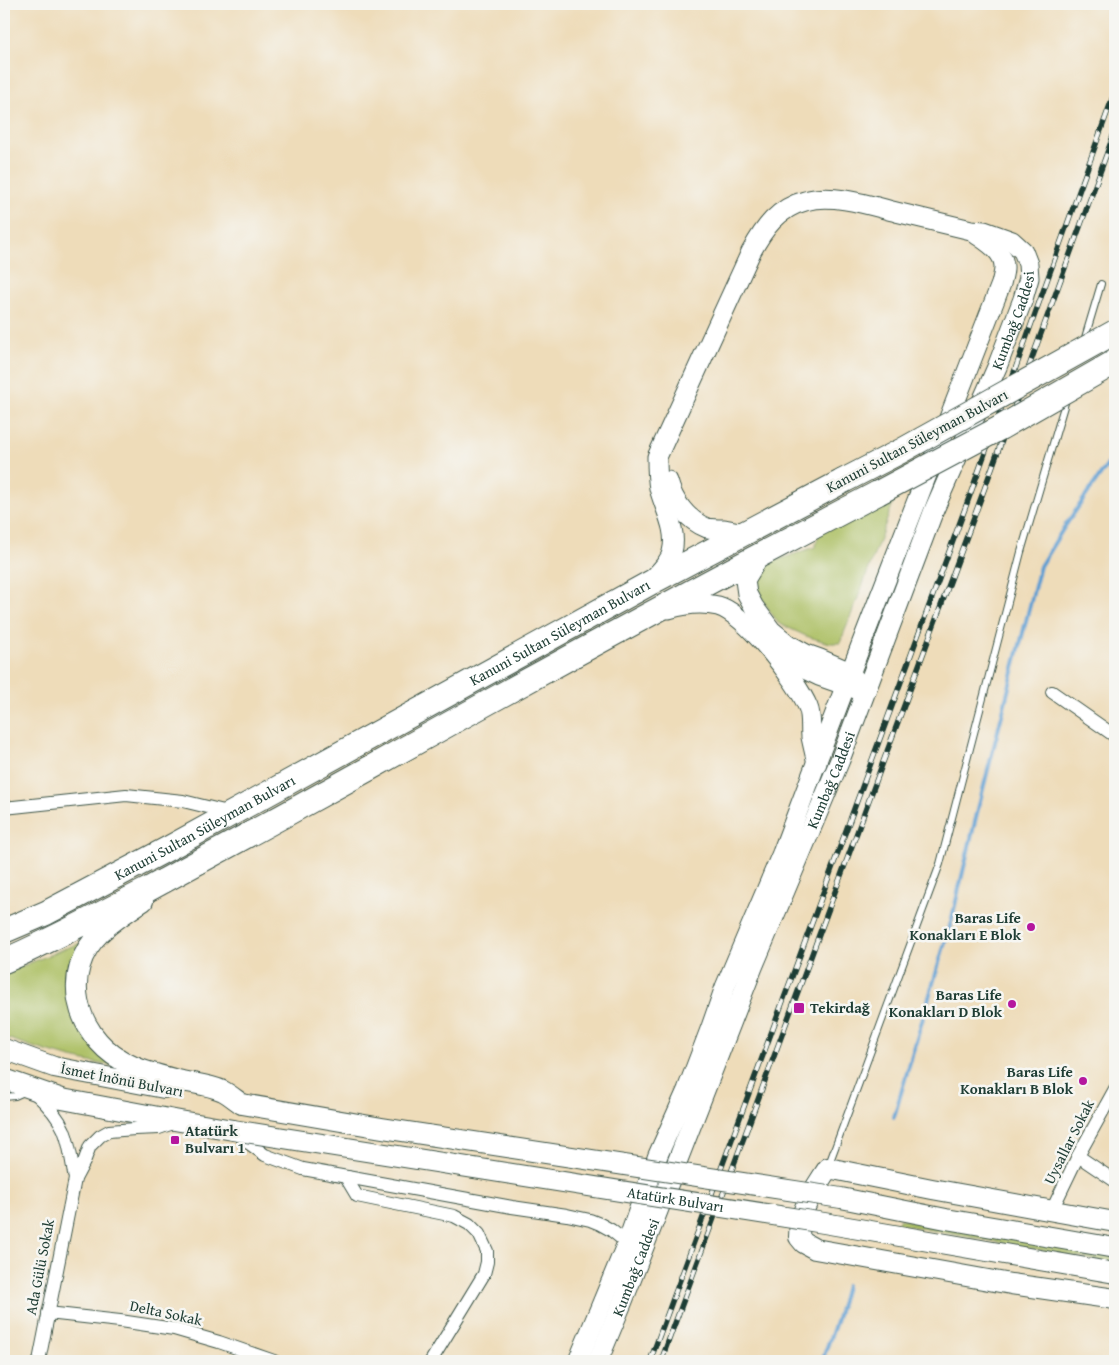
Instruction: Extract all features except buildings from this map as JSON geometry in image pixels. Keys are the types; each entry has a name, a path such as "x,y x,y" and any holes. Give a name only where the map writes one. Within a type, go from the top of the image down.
{"highway":[{"name":"Kanuni Sultan Süleyman Bulvarı","path":"4,931 76,898 650,583 901,451 1115,332"},
{"name":"Kanuni Sultan Süleyman Bulvarı","path":"4,960 53,938 240,840 512,688 1000,428 1115,362"}],"main road":[{"path":"240,840 143,901 99,934 79,966 76,982 77,999 82,1015 92,1034 120,1060 147,1072 223,1091 242,1104"},
{"name":"İsmet İnönü Bulvarı","path":"4,1049 54,1067 242,1104"},
{"name":"İsmet İnönü Bulvarı","path":"4,1079 62,1098 233,1130"},
{"name":"Atatürk Bulvarı","path":"242,1104 382,1128 841,1198 1115,1248"},
{"name":"Atatürk Bulvarı","path":"233,1130 824,1224 1115,1273"},
{"path":"1115,1222 828,1168 804,1207 799,1227 799,1237 804,1243 815,1249 1011,1284 1115,1299"}],"street":[{"name":"Kumbağ Caddesi","path":"598,1361 627,1292 753,967 826,794 934,510 997,367 1029,278 1028,264 1023,251 1012,241 984,231 970,230 860,203 834,199 818,198 805,200 773,219 763,230 751,252 657,457 658,486 672,528 673,545 672,554 650,583"},
{"name":"Kumbağ Caddesi","path":"578,1361 627,1243 658,1156 687,1090 725,988 782,853 1001,284 1005,268 1002,256 989,243 970,230"},
{"name":"Kumbağ Caddesi","path":"667,437 666,473 670,490 682,510 697,523 709,528 746,533"},
{"path":"768,550 757,560 746,580 747,594 754,607 771,630 788,644 820,659 865,692"},
{"path":"649,614 653,615 678,606 693,604 720,606 734,615 774,655 801,693 809,709 817,763"},
{"path":"774,655 820,676 848,679"},
{"path":"1052,692 1115,736"},
{"path":"4,808 126,795 183,801 232,813"},
{"name":"Uysallar Sokak","path":"1052,1210 1078,1156 1115,1088"},
{"path":"31,1089 44,1102 64,1129 74,1179"},
{"path":"74,1179 84,1162 90,1146 100,1136 109,1131 159,1128 180,1121"},
{"path":"233,1130 242,1139 265,1155 303,1169 590,1220 611,1230 627,1243"},
{"path":"1078,1156 1115,1181"},
{"path":"348,1177 348,1181 356,1196 454,1216 469,1224 479,1234 484,1245 487,1252 484,1274 431,1361"},
{"name":"Ada Gülü Sokak","path":"39,1361 74,1179"},
{"name":"Delta Sokak","path":"48,1313 174,1329 274,1361"}],"lane":[{"path":"1078,361 1101,284"},
{"path":"828,1168 940,864 1021,552 1072,380"},
{"path":"4,1097 15,1096 31,1089"}],"green space":[{"path":"896,495 840,643 829,643 806,636 778,623 764,602 755,581 763,565 815,547 821,527"},
{"path":"85,942 68,991 117,1066 88,1062 60,1055 4,1037 4,974 63,949"},
{"path":"899,1219 1115,1257 1115,1264 898,1224"}],"waterway":[{"path":"894,1117 951,922 1040,566 1115,454"},
{"path":"822,1361 846,1286"}],"railway":[{"path":"650,1361 970,495 1115,91"},
{"path":"661,1361 1115,131"}],"place":[{"name":"Baras Life Konakları E Blok","path":"1031,927"},
{"name":"Baras Life Konakları D Blok","path":"1012,1004"},
{"name":"Tekirdağ","path":"799,1008"},
{"name":"Baras Life Konakları B Blok","path":"1083,1081"},
{"name":"Atatürk Bulvarı 1","path":"175,1140"}]}
